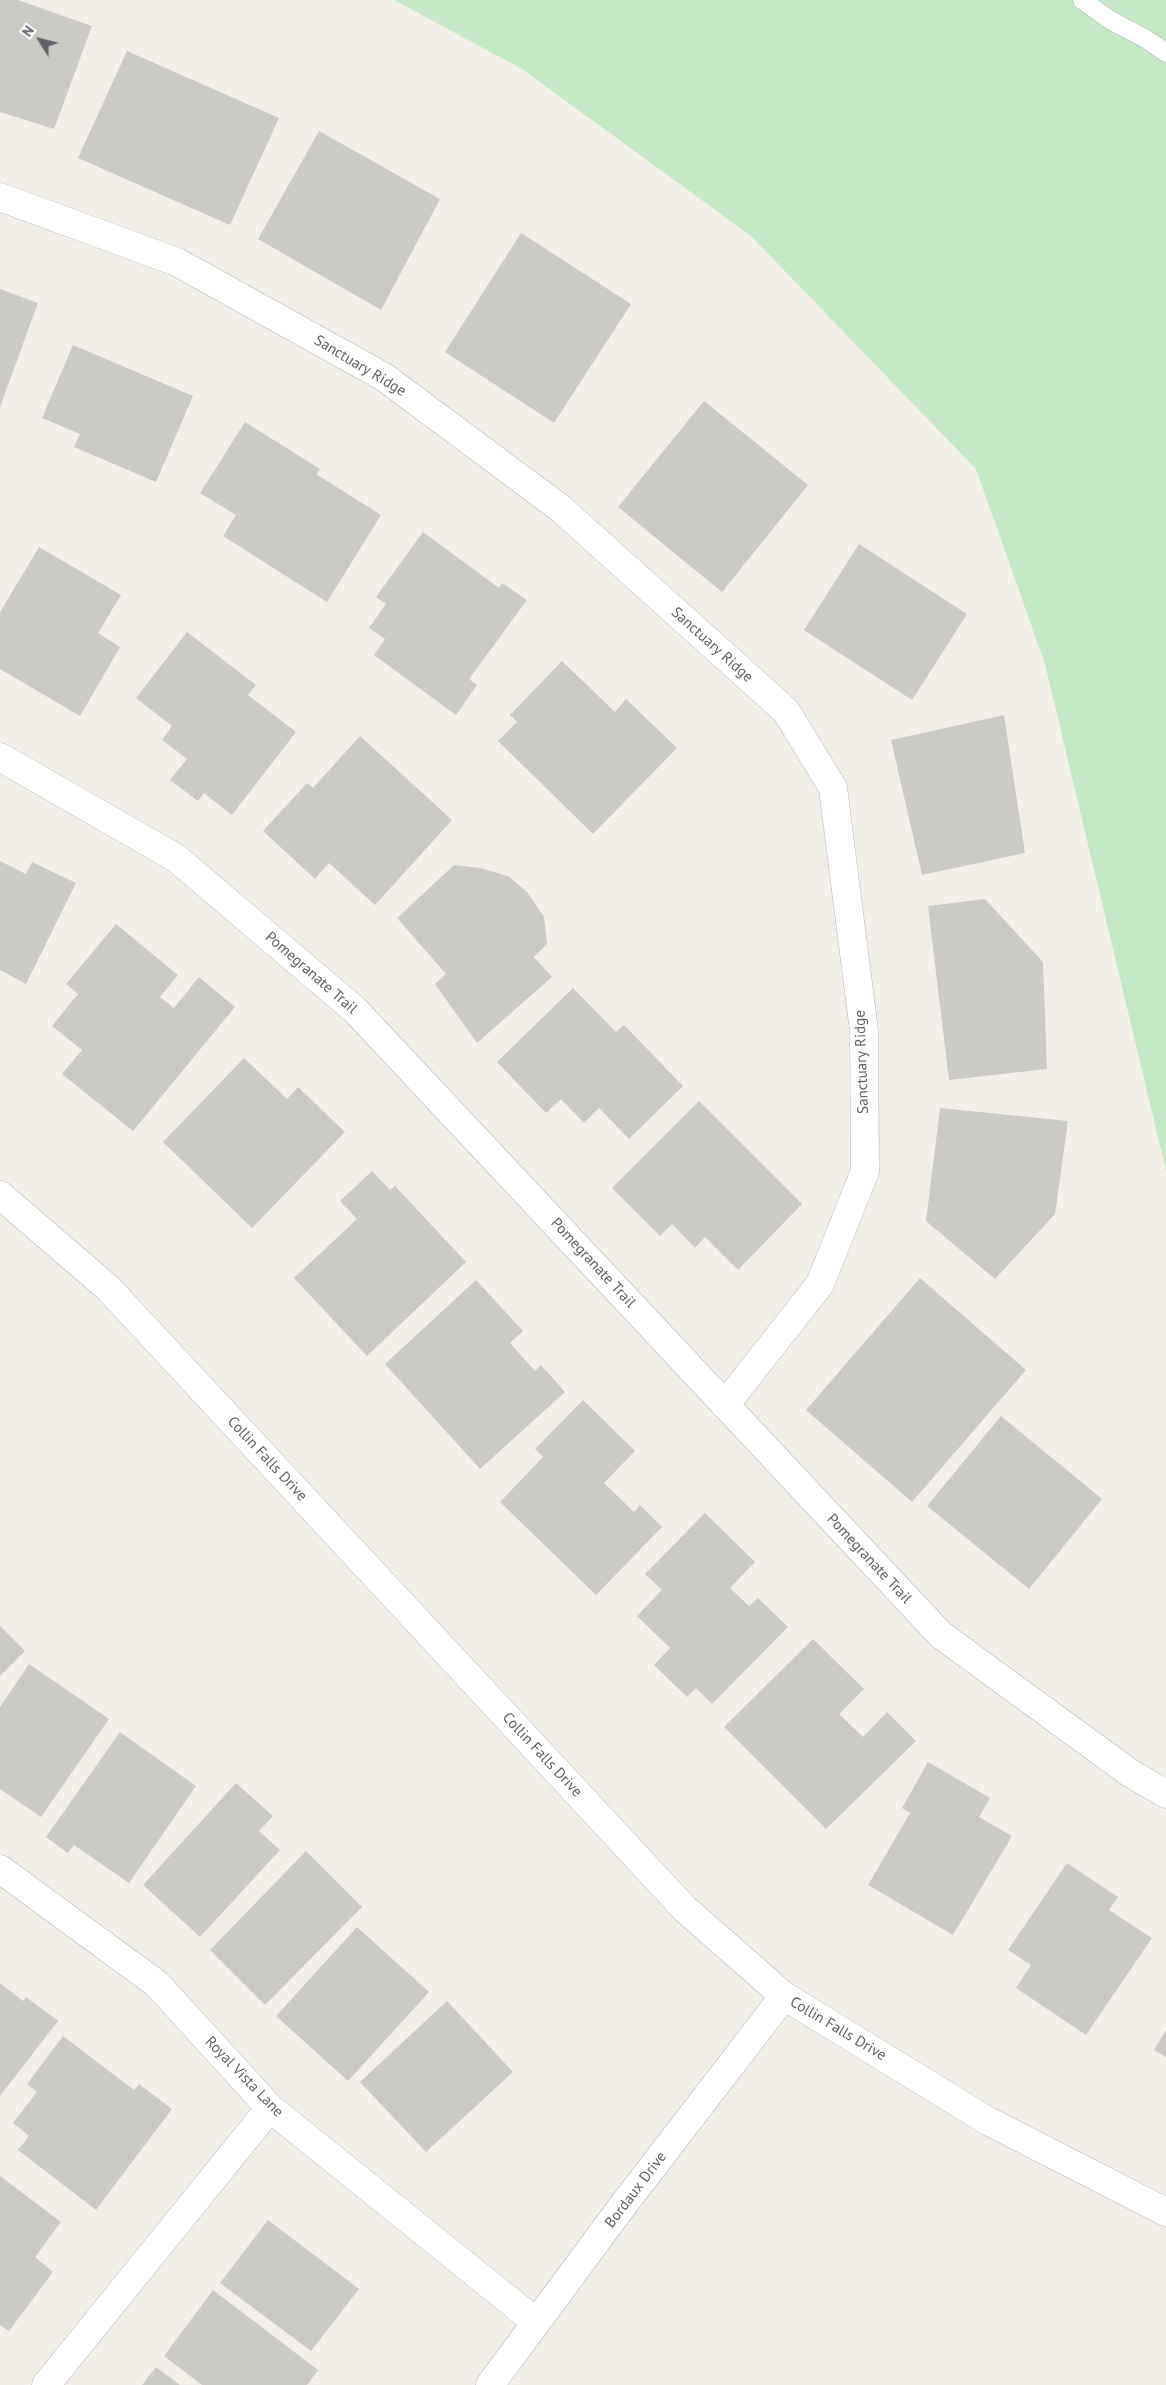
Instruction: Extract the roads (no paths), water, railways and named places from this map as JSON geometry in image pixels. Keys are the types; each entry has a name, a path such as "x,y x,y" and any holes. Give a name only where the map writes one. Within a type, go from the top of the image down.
{"street":[{"name":"Sanctuary Ridge","path":"0,197 177,262 384,376 560,508 786,711 833,788 864,1031 865,1171 820,1284 725,1405"},
{"name":"Pomegranate Trail","path":"0,757 176,858 355,1010 941,1635 1130,1773 1166,1794"},
{"name":"Collin Falls Drive","path":"0,1195 108,1288 684,1909 784,1996 988,2121 1166,2212"},
{"name":"Royal Vista Lane","path":"0,1869 157,1984 270,2108 536,2322"},
{"name":"Bordaux Drive","path":"490,2385 621,2208 784,1996"},
{"path":"46,2385 270,2108"}],"lane":[{"path":"1082,0 1110,20 1146,39 1166,53"}]}
